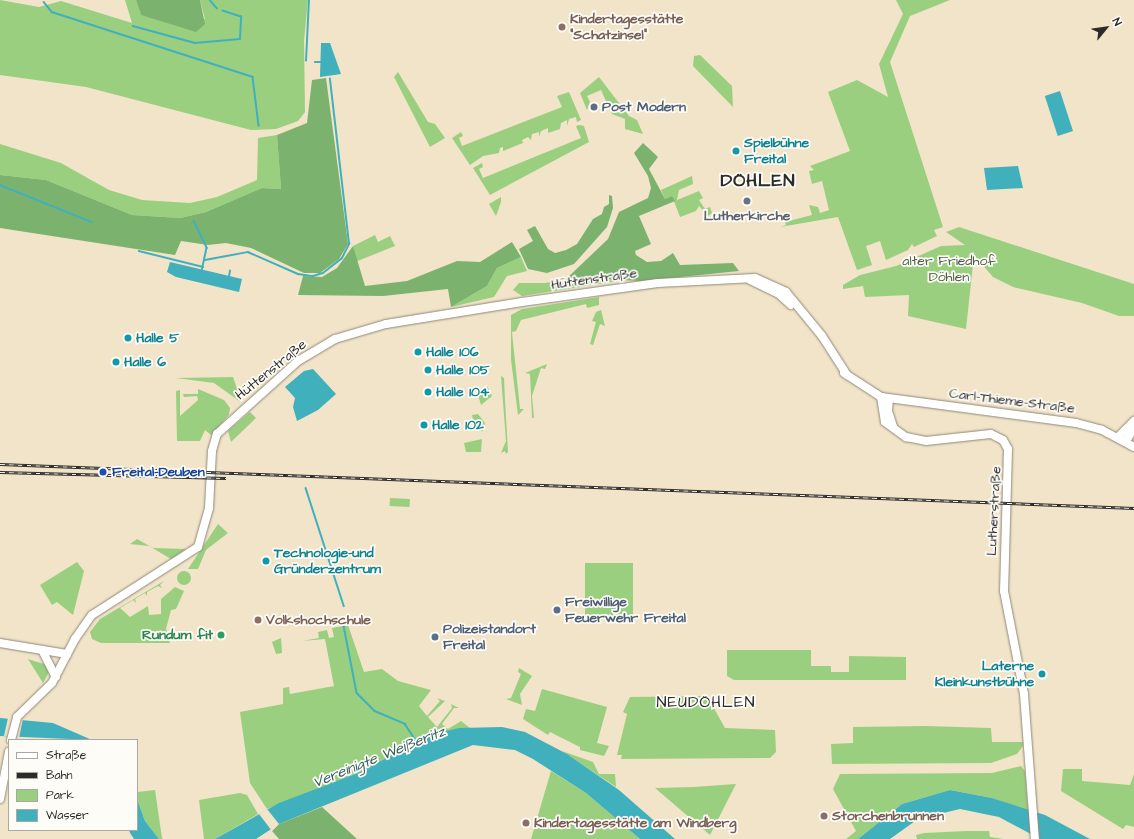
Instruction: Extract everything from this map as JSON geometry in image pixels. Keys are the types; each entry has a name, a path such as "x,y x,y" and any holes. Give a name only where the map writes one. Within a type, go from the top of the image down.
{"main road":[{"name":"Hüttenstraße","path":"12,738 16,718 56,677 82,627 96,612 181,561 198,547 209,508 212,451 217,434 316,350 373,326 522,302 658,283 750,280 755,278 774,288 792,307 847,374 885,398"},
{"name":"Lutherstraße","path":"885,398 890,420 897,432 920,441 991,434 1006,444 1009,460 1004,591 1024,694 1035,839"},
{"name":"Carl-Thieme-Straße","path":"885,398 1059,419 1118,437 1134,446"},
{"path":"1118,437 1134,421"},
{"path":"1126,441 1134,428"},
{"path":"0,643 43,652 67,654"},
{"path":"43,652 56,677"},
{"path":"0,799 8,757"}],"green space":[{"path":"0,0 39,7 61,1 132,23 125,0 136,0 141,15 205,19 200,0 308,0 304,41 305,112 298,121 276,129 251,130 86,87 0,75"},
{"path":"136,0 200,0 205,24 196,32 141,15"},
{"path":"896,0 950,0 910,16 890,62 943,227 934,230 937,236 914,247 912,244 908,250 886,260 880,241 866,246 872,265 857,270 838,217 780,227 786,225 785,222 812,215 809,205 818,207 820,213 829,210 822,181 812,184 809,171 814,170 810,166 850,151 828,92 857,80 888,97 879,64 903,14"},
{"path":"700,55 732,86 733,107 693,66 694,56"},
{"path":"398,72 428,122 435,124 445,138 430,147 394,77"},
{"path":"599,77 629,116 637,120 643,134 625,129 625,119 612,114 601,90 587,96 590,102 587,110 580,93"},
{"path":"326,78 348,244 339,259 320,273 304,273 251,248 226,243 208,245 181,241 175,255 0,228 0,175 46,180 132,215 180,218 206,212 262,188 281,189 277,135 307,123 312,80"},
{"path":"569,92 581,120 577,122 576,117 569,119 567,126 567,120 561,123 560,129 548,133 548,128 541,131 539,137 539,132 532,134 531,140 528,137 522,140 523,143 503,151 503,147 500,148 499,153 483,156 470,165 452,138 461,132 463,136 459,138 462,146 562,107 557,96"},
{"path":"576,126 584,126 589,142 490,195 473,168 482,163 483,167 479,169 483,178 581,138"},
{"path":"277,135 281,189 262,188 206,212 180,218 132,215 46,180 0,175 0,144 61,163 109,190 142,200 190,203 217,197 257,180 258,138"},
{"path":"643,143 658,157 649,169 665,199 672,196 675,201 639,216 651,244 635,251 636,255 647,262 661,261 673,253 680,265 733,263 739,271 641,281 599,279 584,286 569,286 566,279 608,239 619,212 648,198 651,188 648,176 634,153"},
{"path":"692,176 693,184 679,190 677,200 699,191 703,198 699,200 705,209 710,207 712,213 708,216 699,206 696,211 680,217 672,196 665,199 661,190"},
{"path":"609,195 612,196 613,208 607,227 574,264 547,273 528,269 519,249 533,241 527,230 535,226 548,249 555,253 566,250 577,244 593,219 602,214 604,207 609,204"},
{"path":"501,197 501,202 496,216 489,204"},
{"name":"alter Friedhof Döhlen","path":"959,227 1134,284 1134,316 1119,316 1082,303 1013,287 993,277 974,255 966,329 908,316 909,295 865,297 863,286 843,289 843,285 860,275 896,266 941,246 965,245 946,232"},
{"path":"375,235 378,242 390,236 395,246 355,262 353,246"},
{"path":"512,242 521,257 497,268 487,286 451,307 448,289 383,296 298,295 303,276 322,277 337,268 353,246 365,286 407,281 457,261 480,262"},
{"path":"521,257 527,271 507,276 494,297 451,307 487,286 497,268"},
{"path":"566,279 569,286 591,284 599,279 618,281 522,296 513,290 519,283 545,283"},
{"path":"599,297 599,305 587,308 586,304 521,320 516,331 512,332 520,409 524,409 518,415 511,360 511,315 522,309"},
{"path":"601,310 605,326 600,324 593,345 590,344 596,322 592,321 596,312"},
{"path":"547,364 545,369 541,368 532,396 534,418 532,418 530,374 525,373"},
{"path":"501,376 504,378 508,452 506,454 505,451 501,453 506,441"},
{"path":"233,377 242,403 214,383 176,378"},
{"path":"487,386 492,396 481,405 477,391"},
{"path":"198,389 224,400 230,408 229,415 211,435 205,430 200,441 177,441 176,391 180,390 180,416 198,400 197,396 184,397 183,394 198,394"},
{"path":"250,412 256,418 231,442 228,431"},
{"path":"478,414 485,423 482,432 479,425 475,427 472,415"},
{"path":"482,439 481,452 466,452 464,443"},
{"path":"390,498 410,499 410,507 390,506"},
{"path":"218,524 228,533 206,550 198,569 188,569"},
{"path":"137,539 153,548 186,549 171,559 149,546 130,544"},
{"path":"77,562 84,571 73,615 57,602 52,605 40,585"},
{"path":"585,563 633,563 633,618 585,618"},
{"path":"184,571 189,573 191,578 189,583 184,585 179,583 177,578 179,573"},
{"path":"164,581 160,585 162,588 158,586 147,592 147,596 145,593 135,599 136,603 133,600 120,608 130,617 148,606 149,615 161,614 161,599 175,587 184,591 176,609 171,610 166,629 170,643 101,643 92,639 90,632 100,619"},
{"path":"348,625 364,672 382,669 398,681 431,690 419,706 427,716 440,701 437,698 445,701 428,717 437,727 452,708 451,704 459,708 454,708 442,724 448,729 461,721 470,728 430,735 358,773 267,809 250,783 240,712 283,704 283,688 289,687 290,694 334,686 325,639 302,641 319,638 318,632 327,630 329,638 334,637 332,628"},
{"path":"281,638 282,653 276,654 272,642"},
{"path":"727,650 811,650 811,666 831,666 831,672 849,672 849,656 906,657 906,680 734,680 727,676"},
{"path":"28,659 47,665 49,672 43,683"},
{"path":"519,668 532,676 520,694 522,705 506,699 511,698 521,674 518,672"},
{"path":"542,689 607,707 597,743 609,746 604,756 580,750 580,747 550,732 548,735 523,719 526,709 535,711"},
{"path":"707,696 725,728 775,730 776,752 770,758 621,759 622,755 617,755 627,714 623,712 630,697"},
{"path":"926,726 991,728 992,742 1023,742 1023,746 1017,754 991,763 832,764 831,744 853,743 853,727"},
{"path":"562,751 593,762 599,774 615,774 616,787"},
{"path":"1021,766 1025,771 1028,810 992,798 950,790 902,804 858,839 846,839 856,831 833,789 840,774 992,773"},
{"path":"1063,769 1082,769 1082,781 1130,785 1134,774 1134,827 1126,825 1123,829 1061,791"},
{"path":"551,771 586,793 640,839 531,839"},
{"path":"736,784 710,835 655,788 694,787"},
{"path":"155,790 163,839 159,839 145,821 138,802 138,792"},
{"path":"240,793 247,795 258,814 215,839 204,839 199,800"},
{"path":"322,807 357,839 279,839 272,831 279,824"},
{"path":"989,831 990,837 1004,839 917,839 916,835 924,833"}],"water":[{"path":"321,43 330,43 341,74 320,77"},
{"path":"1060,91 1073,131 1058,136 1045,96"},
{"path":"1018,166 1023,188 987,190 984,168"},
{"path":"170,262 242,279 239,292 176,277 167,272"},
{"path":"313,369 336,394 318,410 297,421 293,407 295,398 285,387 304,371"},
{"path":"0,718 53,723 90,739 69,739 0,736"},
{"path":"502,727 525,732 567,754 619,790 675,839 640,839 586,793 533,759 515,750 473,745 279,824 256,839 215,839 279,803 358,773 430,735 459,728"},
{"path":"950,790 992,798 1045,815 1090,839 1040,839 999,817 960,809 918,819 890,839 858,839 902,804"},
{"path":"138,802 145,821 159,839 134,839 129,831 138,831"}],"pier":[{"path":"8,718 23,719 19,738 4,736"},
{"path":"267,809 279,824 272,831 259,814"}],"waterway":[{"path":"210,0 217,8"},
{"path":"306,61 309,0"},
{"path":"44,2 52,12 253,77 259,126"},
{"path":"133,26 195,43 240,39 241,17 223,11"},
{"path":"315,62 321,62"},
{"path":"205,260 248,252 298,274 313,276 323,273 342,258 349,244 330,79"},
{"path":"0,185 92,222"},
{"path":"194,221 207,248 202,271"},
{"path":"139,251 203,267"},
{"path":"229,277 230,271"},
{"path":"306,488 344,606"},
{"name":"Vereinigte Weißeritz","path":"344,626 357,693 375,711 405,724 417,742"}],"railway":[{"path":"0,464 1134,508"},
{"path":"0,472 226,478"}],"place":[{"name":"Kindertagesstätte \"Schatzinsel\"","path":"562,27"},
{"name":"Post Modern","path":"594,107"},
{"name":"Spielbühne Freital","path":"736,151"},
{"name":"Lutherkirche","path":"747,201"},
{"name":"Halle 5","path":"128,338"},
{"name":"Halle 106","path":"418,352"},
{"name":"Halle 6","path":"116,362"},
{"name":"Halle 105","path":"428,370"},
{"name":"Halle 104","path":"428,392"},
{"name":"Halle 102","path":"424,425"},
{"name":"Freital-Deuben","path":"103,472"},
{"name":"Technologie-und Gründerzentrum","path":"266,561"},
{"name":"Freiwillige Feuerwehr Freital","path":"557,610"},
{"name":"Volkshochschule","path":"258,620"},
{"name":"Rundum fit","path":"221,635"},
{"name":"Polizeistandort Freital","path":"435,637"},
{"name":"Laterne Kleinkunstbühne","path":"1042,674"},
{"name":"Storchenbrunnen","path":"824,816"},
{"name":"Kindertagesstätte am Windberg","path":"526,823"}],"district":[{"name":"DÖHLEN","path":"758,181"},
{"name":"NEUDÖHLEN","path":"706,702"}]}
